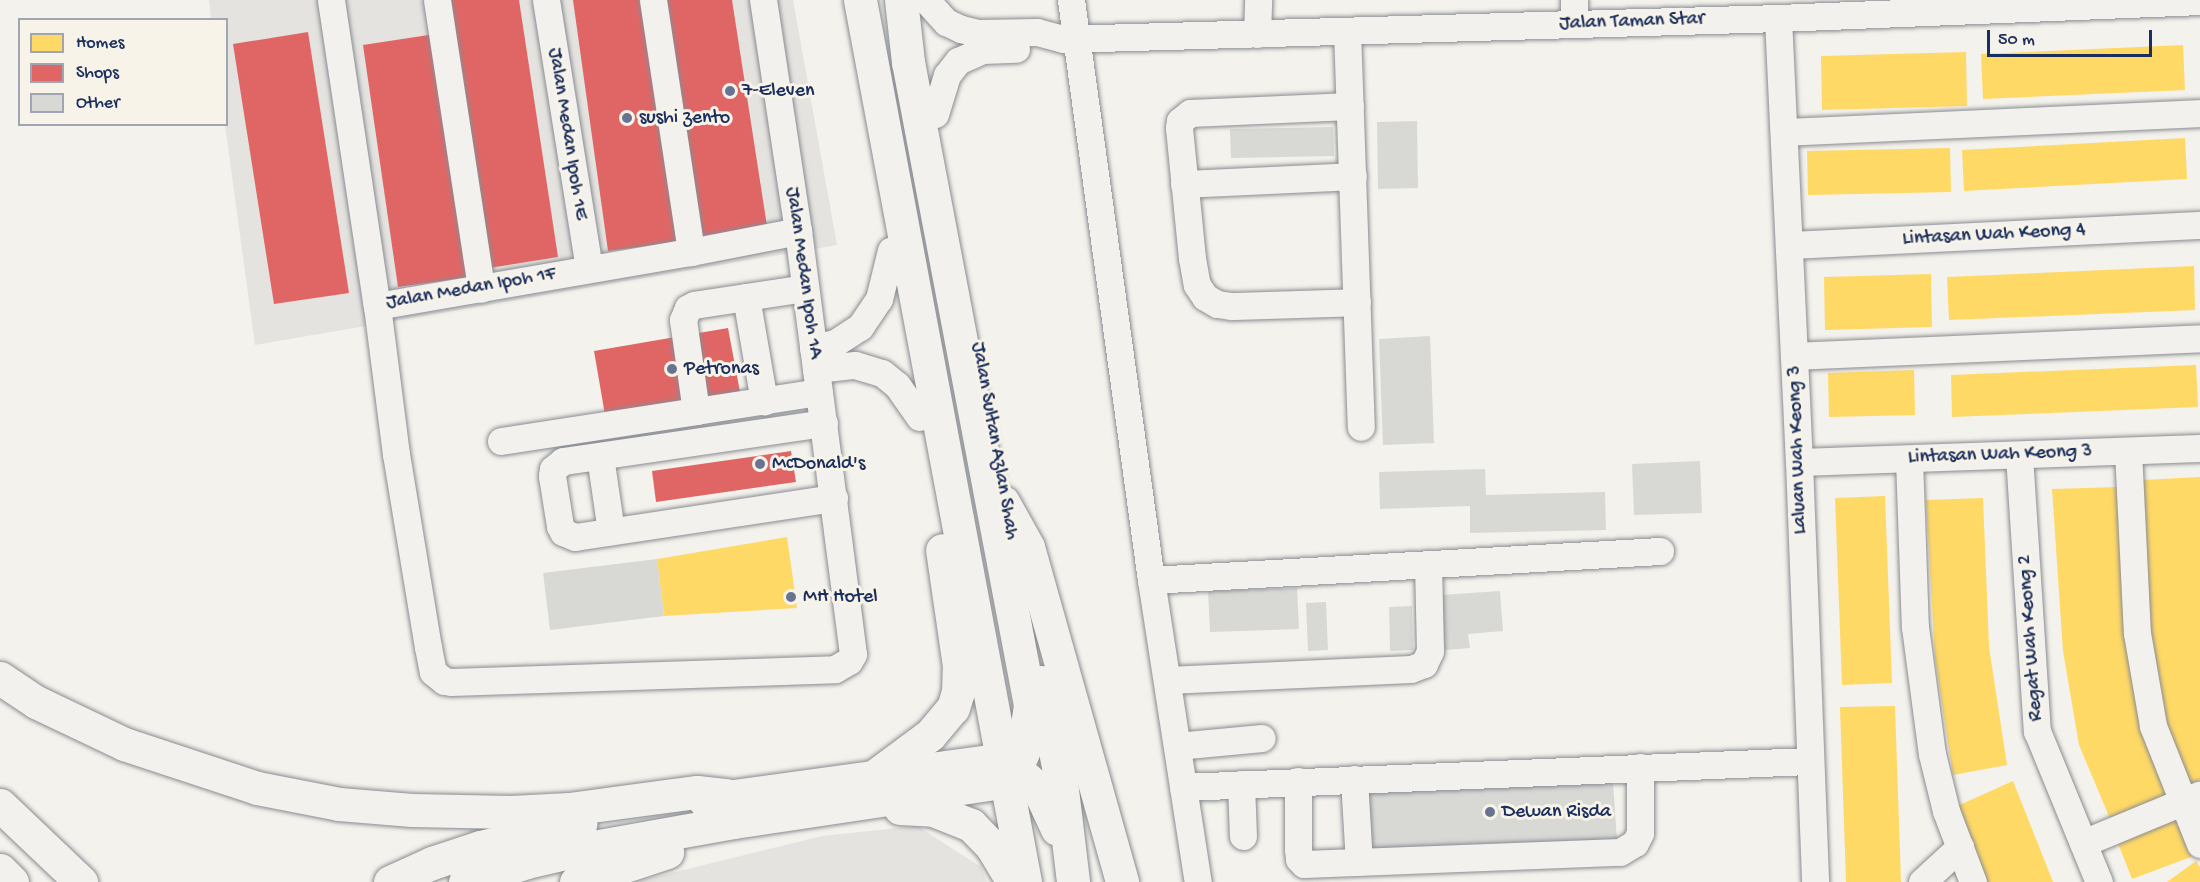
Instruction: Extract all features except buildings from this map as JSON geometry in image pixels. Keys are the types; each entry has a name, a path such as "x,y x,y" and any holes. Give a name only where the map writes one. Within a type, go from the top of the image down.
{"main road":[{"path":"390,882 480,847 564,827 730,809 1008,769 1023,752 1030,705 908,62 901,0"},
{"name":"Jalan Sultan Azlan Shah","path":"909,0 935,114 1003,502 1052,731 1061,782 1071,869"},
{"path":"863,15 856,81 891,250 959,666 958,692 954,708 943,723 865,791"},
{"path":"863,15 996,722 1008,769 1025,882"},
{"path":"1003,502 1028,547 1122,882"},
{"path":"0,678 36,702 135,748 257,788 339,804 412,810 502,812 569,809 697,792 730,809"},
{"path":"996,722 1011,727 1019,726 1028,718"},
{"path":"1008,769 1038,788 1071,869"},
{"path":"865,791 933,810 971,825 992,847 1013,882"},
{"path":"0,805 81,882"},
{"path":"465,882 527,862 730,809"},
{"path":"576,882 709,840 730,809"},
{"path":"0,870 12,882"}],"street":[{"name":"Jalan Medan Ipoh 1F","path":"331,0 377,306 691,252 798,231"},
{"path":"437,0 481,289"},
{"name":"Jalan Medan Ipoh 1E","path":"546,0 589,269"},
{"path":"653,0 691,252"},
{"name":"Jalan Medan Ipoh 1A","path":"377,306 396,454 431,665 433,672 444,681 716,674 843,666 849,661 853,646 798,231 763,0"},
{"name":"Jalan Taman Star","path":"926,0 946,22 961,29 979,33 1037,33 1070,39 1347,31 1574,12 1778,18 1992,4 2200,1"},
{"path":"1071,0 1070,39 1198,882"},
{"path":"1257,34 1258,0"},
{"name":"Laluan Wah Keong 3","path":"1778,18 1799,462 1815,882"},
{"path":"1347,31 1361,427"},
{"name":"Jalan Taman Star","path":"935,114 947,75 953,66 966,55 983,50 1037,47 1070,39"},
{"path":"1350,106 1190,113 1180,121 1179,128 1191,258 1197,285 1205,297 1216,304 1232,306 1357,302"},
{"path":"1784,132 2200,113"},
{"path":"1184,184 1353,176"},
{"name":"Lintasan Wah Keong 4","path":"1789,245 2200,225"},
{"path":"816,370 835,343 860,327 879,299 891,250"},
{"path":"696,411 684,314 694,306 805,288"},
{"path":"746,297 764,401"},
{"path":"1794,356 2200,338"},
{"path":"501,441 764,401 816,370 855,365 882,373 897,386 919,417"},
{"path":"824,423 557,464 552,476 563,532 575,537 834,498"},
{"name":"Lintasan Wah Keong 3","path":"1799,462 2200,448"},
{"path":"2128,451 2138,633 2153,726 2191,799 2200,844"},
{"name":"Regat Wah Keong 2","path":"2019,455 2037,731 2099,882"},
{"path":"600,456 611,531"},
{"path":"1910,459 1918,650 1932,754 1946,811 1973,882"},
{"path":"1151,580 1428,566 1660,550"},
{"path":"1167,680 1411,669 1424,664 1430,651 1428,566"},
{"path":"1177,746 1262,738"},
{"path":"1184,787 1809,761"},
{"path":"1298,781 1299,859 1304,864 1620,852 1635,843 1640,832 1640,767"},
{"path":"1354,779 1359,862"},
{"path":"1242,784 1243,836"},
{"path":"2083,843 2191,799"},
{"path":"1922,882 1960,847"}],"shaded area":[{"path":"209,0 793,0 837,245 255,345 225,126 228,126 228,18 211,18"},
{"path":"917,826 981,867 987,882 635,882 822,836"}],"place":[{"name":"7-Eleven","path":"730,91"},
{"name":"sushi zento","path":"627,118"},
{"name":"Petronas","path":"672,369"},
{"name":"McDonald's","path":"760,464"},
{"name":"MH Hotel","path":"791,597"},
{"name":"Dewan Risda","path":"1490,812"}]}
